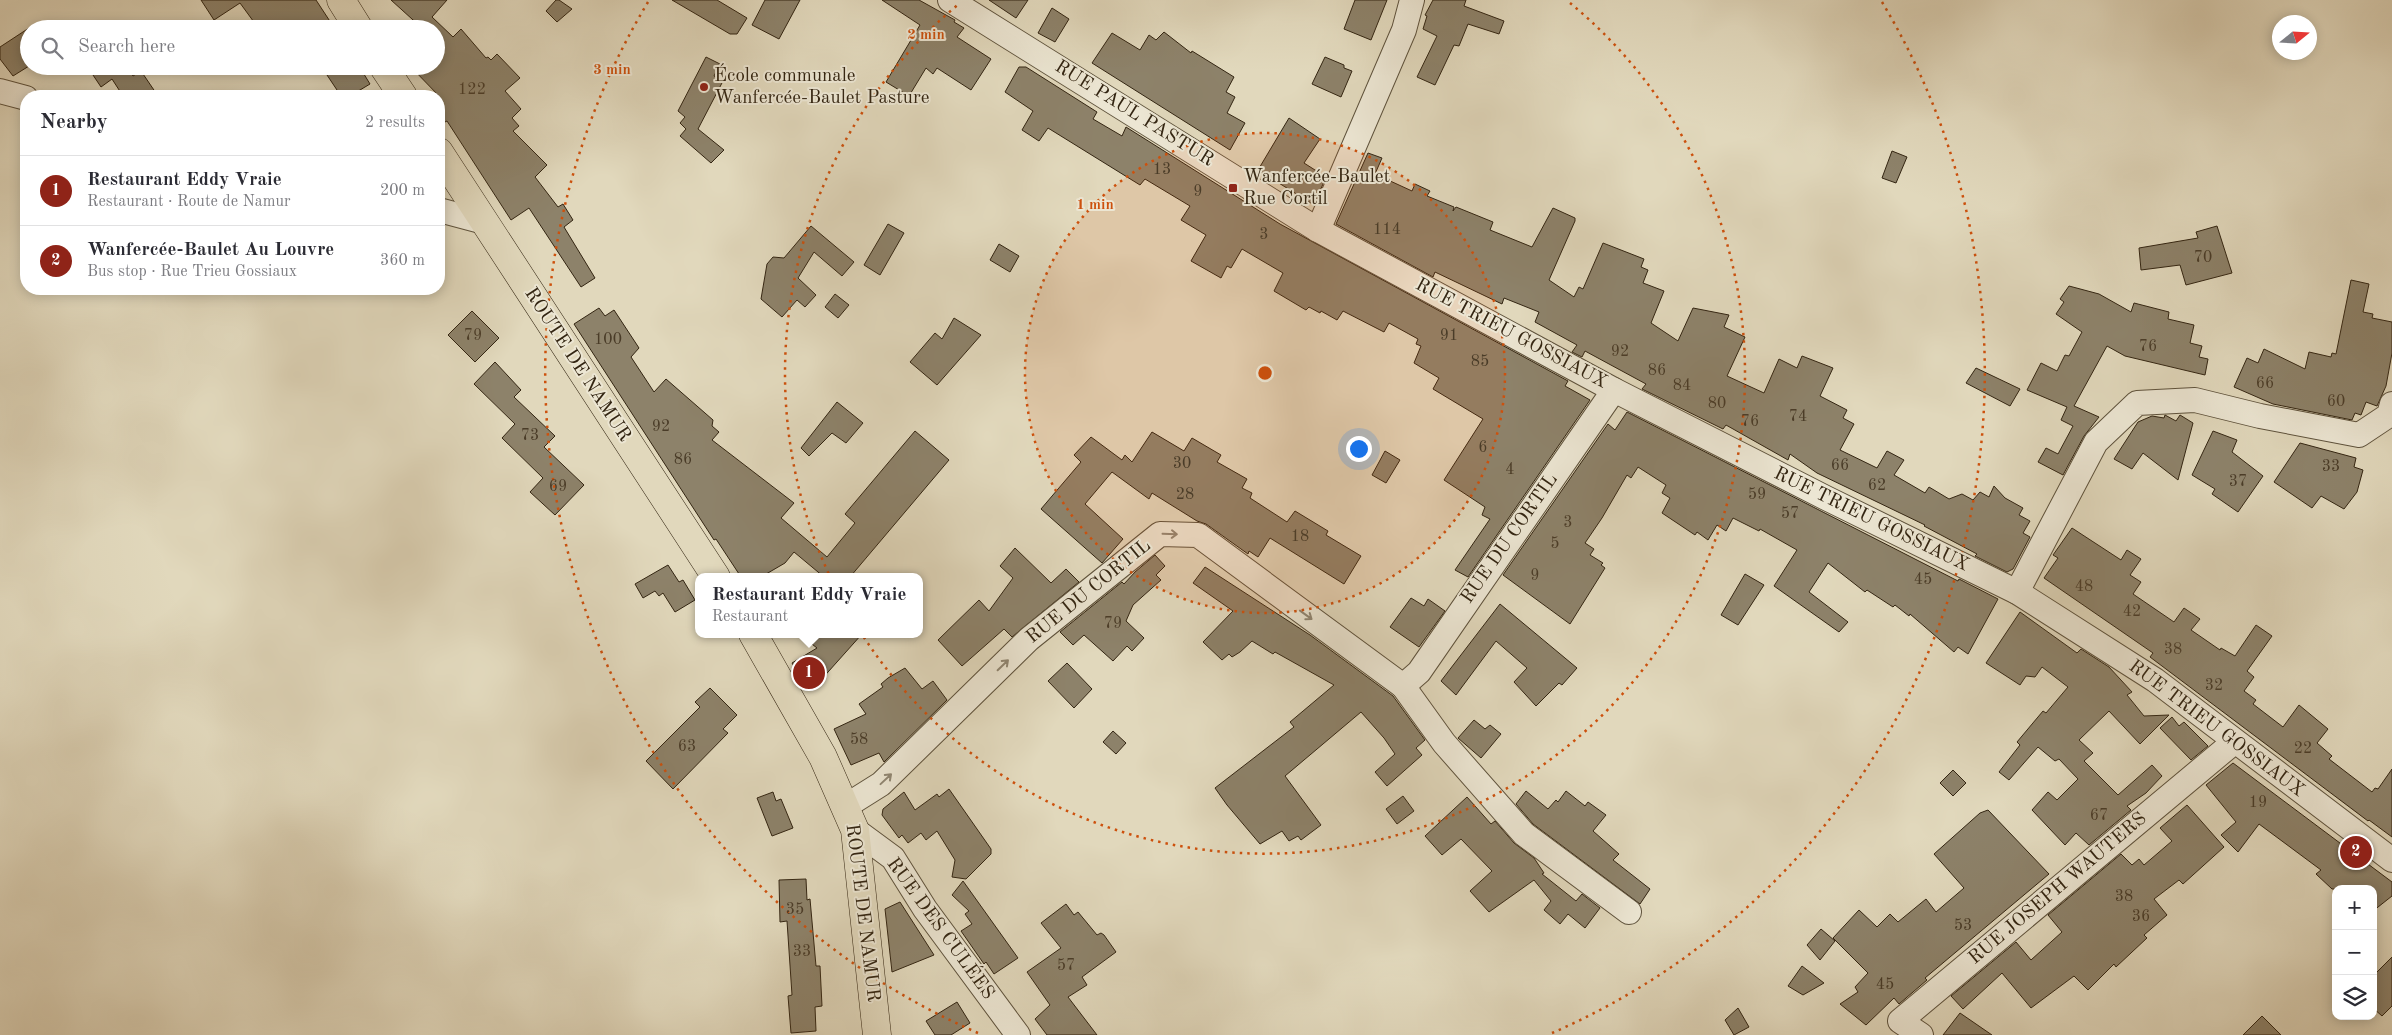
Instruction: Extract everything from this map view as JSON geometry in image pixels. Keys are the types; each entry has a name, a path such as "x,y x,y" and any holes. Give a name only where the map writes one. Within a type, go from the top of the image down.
{"main road":[{"path":"340,0 353,20"},
{"path":"389,75 398,90"},
{"name":"ROUTE DE NAMUR","path":"445,161 713,573"},
{"name":"ROUTE DE NAMUR","path":"755,638 823,757 850,818 877,1035"}],"street":[{"name":"RUE PAUL PASTUR","path":"950,0 1318,230"},
{"path":"1318,230 1404,30 1412,0"},
{"path":"0,91 20,96"},
{"path":"445,212 484,222"},
{"name":"RUE TRIEU GOSSIAUX","path":"1318,230 1614,390 1826,498 2017,592 2155,680 2234,742 2392,860"},
{"name":"RUE DU CORTIL","path":"1403,686 1419,672 1614,390"},
{"path":"2017,592 2096,442 2137,403 2195,400 2260,416 2359,435 2389,415 2392,404"},
{"name":"RUE DU CORTIL","path":"850,818 881,784 1029,639 1160,534 1198,535 1403,686 1444,743 1524,834 1629,912"},
{"name":"RUE JOSEPH WAUTERS","path":"1921,1035 1900,1020 2234,742"},
{"name":"RUE DES CULÉES","path":"850,818 893,858 925,909 1018,1035"}],"building":[{"path":"201,0 316,0 329,20 252,20 240,3 214,20"},
{"path":"391,0 447,0 432,17 435,20 413,20"},
{"path":"556,0 572,9 557,22 546,11"},
{"path":"672,0 717,0 747,18 737,34 730,34"},
{"path":"765,0 800,0 779,39 752,25"},
{"path":"882,0 919,0 955,20 954,22 964,28 957,37 991,59 971,90 937,68 933,74 926,68 909,96 886,82 920,25"},
{"path":"989,0 1028,0 1016,18"},
{"path":"1355,0 1387,0 1371,40 1344,29"},
{"path":"1433,0 1466,0 1464,6 1504,21 1499,34 1468,24 1459,46 1454,45 1435,85 1417,77 1437,36 1423,29 1427,16 1425,15"},
{"path":"1052,8 1069,19 1055,42 1038,33"},
{"path":"445,29 453,37 461,29 486,58 488,57 491,60 497,54 520,78 505,91 521,109 512,118 519,126 513,131 547,165 535,177 558,207 563,204 573,220 564,227 595,278 581,287 529,208 511,220 447,121 445,122 445,90 433,90 419,75 445,75"},
{"path":"1164,32 1191,53 1192,51 1234,77 1226,92 1235,97 1227,113 1245,123 1230,150 1092,63 1112,33 1140,50 1149,35 1156,40"},
{"path":"20,34 20,72 13,76 0,59 0,47"},
{"path":"706,57 720,64 714,76 723,81 698,129 724,150 711,163 680,136 686,129 680,123 685,117 678,111"},
{"path":"1325,57 1344,65 1344,68 1352,71 1341,97 1312,84"},
{"path":"1019,67 1026,67 1097,112 1093,119 1122,136 1126,127 1280,224 1568,381 1565,386 1590,400 1468,577 1455,570 1490,519 1482,515 1485,507 1444,480 1483,419 1433,389 1439,378 1414,363 1421,346 1416,344 1418,339 1389,323 1384,332 1343,311 1337,320 1309,307 1306,310 1274,291 1283,273 1242,249 1231,268 1227,266 1221,278 1191,261 1206,235 1181,220 1190,206 1145,179 1140,185 1048,128 1039,141 1022,130 1033,111 1005,92"},
{"path":"93,75 144,75 154,90 119,90 112,79 101,87"},
{"path":"327,75 364,75 370,84 360,90 337,90"},
{"path":"1289,118 1320,139 1304,163 1326,177 1314,205 1258,170"},
{"path":"1892,151 1907,157 1896,183 1882,178"},
{"path":"1368,153 1382,158 1375,174 1412,191 1415,184 1430,191 1427,196 1454,207 1453,211 1456,207 1493,222 1490,230 1532,247 1553,208 1575,218 1549,280 1574,297 1579,287 1583,289 1603,243 1644,259 1641,267 1648,270 1643,283 1664,291 1651,323 1678,341 1693,308 1729,315 1724,327 1745,337 1727,376 1764,393 1779,359 1797,368 1802,356 1833,368 1820,396 1847,410 1843,418 1854,424 1840,450 1877,468 1887,451 1904,460 1894,475 1925,493 1929,487 1949,499 1962,494 1973,500 1980,492 1989,497 1994,486 2005,498 2023,508 2019,515 2030,521 2023,533 2030,537 2013,569 2007,572 1975,556 1977,554 1925,525 1817,473 1790,454 1788,460 1726,425 1723,429 1642,389 1646,384 1585,351 1582,357 1572,352 1577,345 1535,322 1539,312 1504,298 1502,304 1435,272 1433,277 1336,224"},
{"path":"888,224 904,233 880,275 864,265"},
{"path":"811,226 854,262 842,276 814,252 798,278 816,295 805,307 797,300 782,317 761,299 767,264 773,257 784,258"},
{"path":"2217,226 2232,273 2186,285 2180,265 2141,270 2139,248 2198,238 2196,232"},
{"path":"999,244 1019,256 1010,272 990,260"},
{"path":"2351,280 2369,284 2363,312 2373,314 2372,318 2392,322 2392,353 2386,386 2377,406 2366,402 2361,415 2355,413 2352,420 2273,404 2234,387 2247,358 2258,363 2264,349 2305,369 2309,352 2331,357 2332,353 2336,354"},
{"path":"2069,286 2099,294 2131,312 2134,303 2169,312 2168,319 2194,325 2190,343 2202,346 2199,357 2208,359 2205,375 2125,356 2107,346 2074,406 2099,417 2084,436 2063,475 2038,462 2046,448 2058,454 2073,426 2061,420 2067,407 2027,390 2041,363 2057,371 2065,355 2069,356 2082,332 2056,314 2064,302 2060,299"},
{"path":"835,294 849,305 838,318 825,307"},
{"path":"599,308 605,316 614,310 639,348 631,357 654,392 666,379 713,420 712,426 719,432 712,440 794,503 781,518 827,557 855,523 845,514 915,431 949,460 853,573 819,573 794,552 785,563 768,573 738,573 716,539 714,540 574,324"},
{"path":"472,311 499,338 475,362 448,335"},
{"path":"954,318 981,335 937,385 910,362 935,333 942,339"},
{"path":"495,362 521,390 514,397 555,436 544,447 584,485 555,515 530,492 543,478 502,438 515,424 474,384"},
{"path":"1976,368 2020,389 2010,406 1966,383"},
{"path":"837,402 863,423 846,443 832,433 809,456 801,448"},
{"path":"1627,412 1958,581 1959,579 1998,599 1968,654 1958,647 1954,652 1910,614 1909,616 1895,605 1893,607 1867,590 1865,592 1828,563 1809,592 1848,622 1839,632 1774,586 1797,550 1760,529 1759,531 1733,518 1726,531 1717,525 1708,540 1697,532 1695,535 1662,513 1670,498 1662,493 1666,485 1638,467 1631,478 1627,475 1585,543 1594,549 1590,555 1603,563 1601,565 1605,568 1570,624 1503,575 1608,424 1615,430"},
{"path":"2165,415 2176,421 2180,415 2193,423 2178,480 2143,453 2132,469 2114,459 2138,422 2152,416 2164,418"},
{"path":"2213,431 2237,440 2232,452 2263,476 2238,512 2212,494 2215,489 2192,475"},
{"path":"1152,432 1184,451 1192,438 1221,455 1217,462 1247,479 1242,488 1252,493 1250,498 1287,522 1295,511 1328,531 1326,535 1361,556 1344,584 1270,538 1258,557 1249,551 1248,554 1206,524 1197,521 1152,493 1149,499 1112,472 1085,504 1123,539 1102,563 1041,509 1081,462 1074,455 1091,437 1122,460 1125,455 1132,462"},
{"path":"2300,443 2356,458 2354,467 2363,470 2357,492 2344,509 2321,496 2312,508 2274,482"},
{"path":"1385,451 1400,460 1386,483 1372,475"},
{"path":"2072,528 2121,560 2127,550 2141,559 2130,575 2141,582 2133,594 2174,622 2184,608 2200,619 2191,630 2220,650 2221,648 2235,656 2256,625 2272,636 2247,671 2254,677 2244,691 2256,700 2253,704 2283,727 2299,705 2328,729 2317,743 2332,756 2329,759 2372,792 2375,788 2378,789 2392,769 2392,837 2150,657 2153,653 2044,578 2058,558 2053,555"},
{"path":"1015,548 1051,583 1066,569 1079,582 1012,637 1004,629 962,666 938,640 979,600 989,611 1013,578 1000,566"},
{"path":"1155,555 1165,566 1156,575 1161,580 1133,605 1126,621 1144,638 1132,651 1127,646 1113,661 1084,635 1073,645 1060,632 1122,582 1124,584"},
{"path":"668,565 679,582 683,580 695,600 675,612 663,593 659,596 655,591 643,598 635,584"},
{"path":"1205,567 1310,635 1393,696 1425,740 1416,748 1422,755 1387,786 1375,772 1395,754 1384,738 1361,712 1285,776 1321,825 1301,840 1298,836 1289,841 1282,831 1260,844 1215,788 1294,727 1290,722 1334,685 1275,652 1273,654 1252,641 1240,652 1232,657 1229,654 1222,660 1203,642 1233,611 1193,583"},
{"path":"1745,574 1764,585 1738,625 1721,615"},
{"path":"1411,598 1424,606 1428,599 1445,611 1419,647 1390,627"},
{"path":"1500,604 1577,668 1562,685 1559,683 1536,706 1514,682 1527,668 1496,641 1456,695 1441,681"},
{"path":"2020,612 2077,653 2081,649 2109,667 2132,692 2127,695 2144,716 2169,715 2140,744 2109,711 2079,740 2093,753 2084,761 2118,795 2152,765 2162,776 2146,793 2127,806 2131,810 2089,845 2076,833 2065,845 2032,810 2048,792 2057,800 2078,779 2059,759 2055,761 2038,747 2009,780 1999,772 2020,745 2017,742 2043,711 2046,713 2068,687 2042,667 2035,677 2026,676 2020,685 1986,663"},
{"path":"804,638 858,638 820,681 808,689 792,663 817,648"},
{"path":"1067,663 1092,689 1074,708 1048,681"},
{"path":"905,668 922,689 933,681 947,700 884,762 879,753 851,765 834,729 866,714 859,704 883,687 881,684 888,678"},
{"path":"710,688 737,715 723,729 728,733 673,789 646,761 700,707 695,702"},
{"path":"2172,717 2179,726 2184,722 2208,746 2191,760 2160,728"},
{"path":"1474,720 1485,729 1490,725 1501,734 1481,758 1458,738"},
{"path":"1113,731 1126,743 1116,754 1103,742"},
{"path":"2233,763 2392,882 2392,896 2377,908 2377,885 2332,885 2332,889 2316,874 2321,870 2259,824 2238,852 2221,835 2236,822 2206,785"},
{"path":"1953,770 1966,783 1953,796 1940,783"},
{"path":"949,789 991,849 991,854 966,879 952,877 955,860 937,831 926,840 921,833 908,843 902,835 899,838 882,815 883,809 904,792 915,810 937,794 939,797"},
{"path":"1526,791 1548,809 1556,800 1558,802 1566,791 1585,806 1588,802 1606,815 1593,831 1619,854 1613,860 1650,889 1640,904 1533,824 1516,804"},
{"path":"773,792 776,801 781,799 793,828 772,836 757,798"},
{"path":"1403,796 1414,811 1397,824 1386,809"},
{"path":"1467,797 1491,824 1495,821 1514,843 1534,858 1544,873 1542,874 1576,901 1582,894 1600,908 1585,928 1568,914 1560,924 1544,910 1551,901 1534,880 1489,912 1470,891 1492,871 1461,839 1442,855 1425,836"},
{"path":"2187,805 2224,847 2183,884 2179,880 2154,899 2167,915 2144,935 2147,938 2116,967 2114,964 2088,990 2074,976 2031,1008 2002,973 1963,1009 1951,996 2016,942 2031,960 2062,932 2048,915 2121,854 2132,865 2139,859 2144,865 2172,841 2160,828"},
{"path":"1988,810 2049,874 1925,978 1927,980 1899,1004 1894,998 1866,1025 1840,1004 1858,992 1855,987 1868,973 1833,938 1859,910 1877,927 1890,914 1898,922 1926,899 1936,912 1964,888 1934,854 1980,813"},
{"path":"806,879 807,900 810,899 816,966 820,966 822,1006 815,1007 816,1031 791,1033 788,996 792,995 787,921 780,922 779,880"},
{"path":"963,881 1018,958 994,974 986,962 984,964 961,931 972,924 965,914 969,911 952,895"},
{"path":"900,902 934,955 892,972 885,909"},
{"path":"1066,904 1074,915 1078,912 1097,935 1101,933 1104,935 1116,952 1082,977 1087,985 1068,997 1097,1035 1047,1035 1035,1019 1050,1005 1027,972 1061,948 1041,923"},
{"path":"1821,929 1835,941 1820,960 1807,945"},
{"path":"2392,957 2392,1006 2382,1016 2377,1012 2377,972"},
{"path":"1802,966 1824,983 1803,995 1788,986"},
{"path":"957,1002 970,1023 951,1035 935,1035 926,1021"},
{"path":"1738,1008 1749,1027 1734,1035 1725,1020"},
{"path":"1960,1013 1992,1035 1943,1035"},
{"path":"2262,1016 2281,1035 2243,1035"}],"place":[{"name":"École communale Wanfercée-Baulet Pasture","path":"704,87"},
{"name":"Wanfercée-Baulet Rue Cortil","path":"1233,188"},
{"name":"Restaurant Eddy Vraie","path":"809,673"},
{"name":"Wanfercée-Baulet Au Louvre","path":"2356,852"}]}
